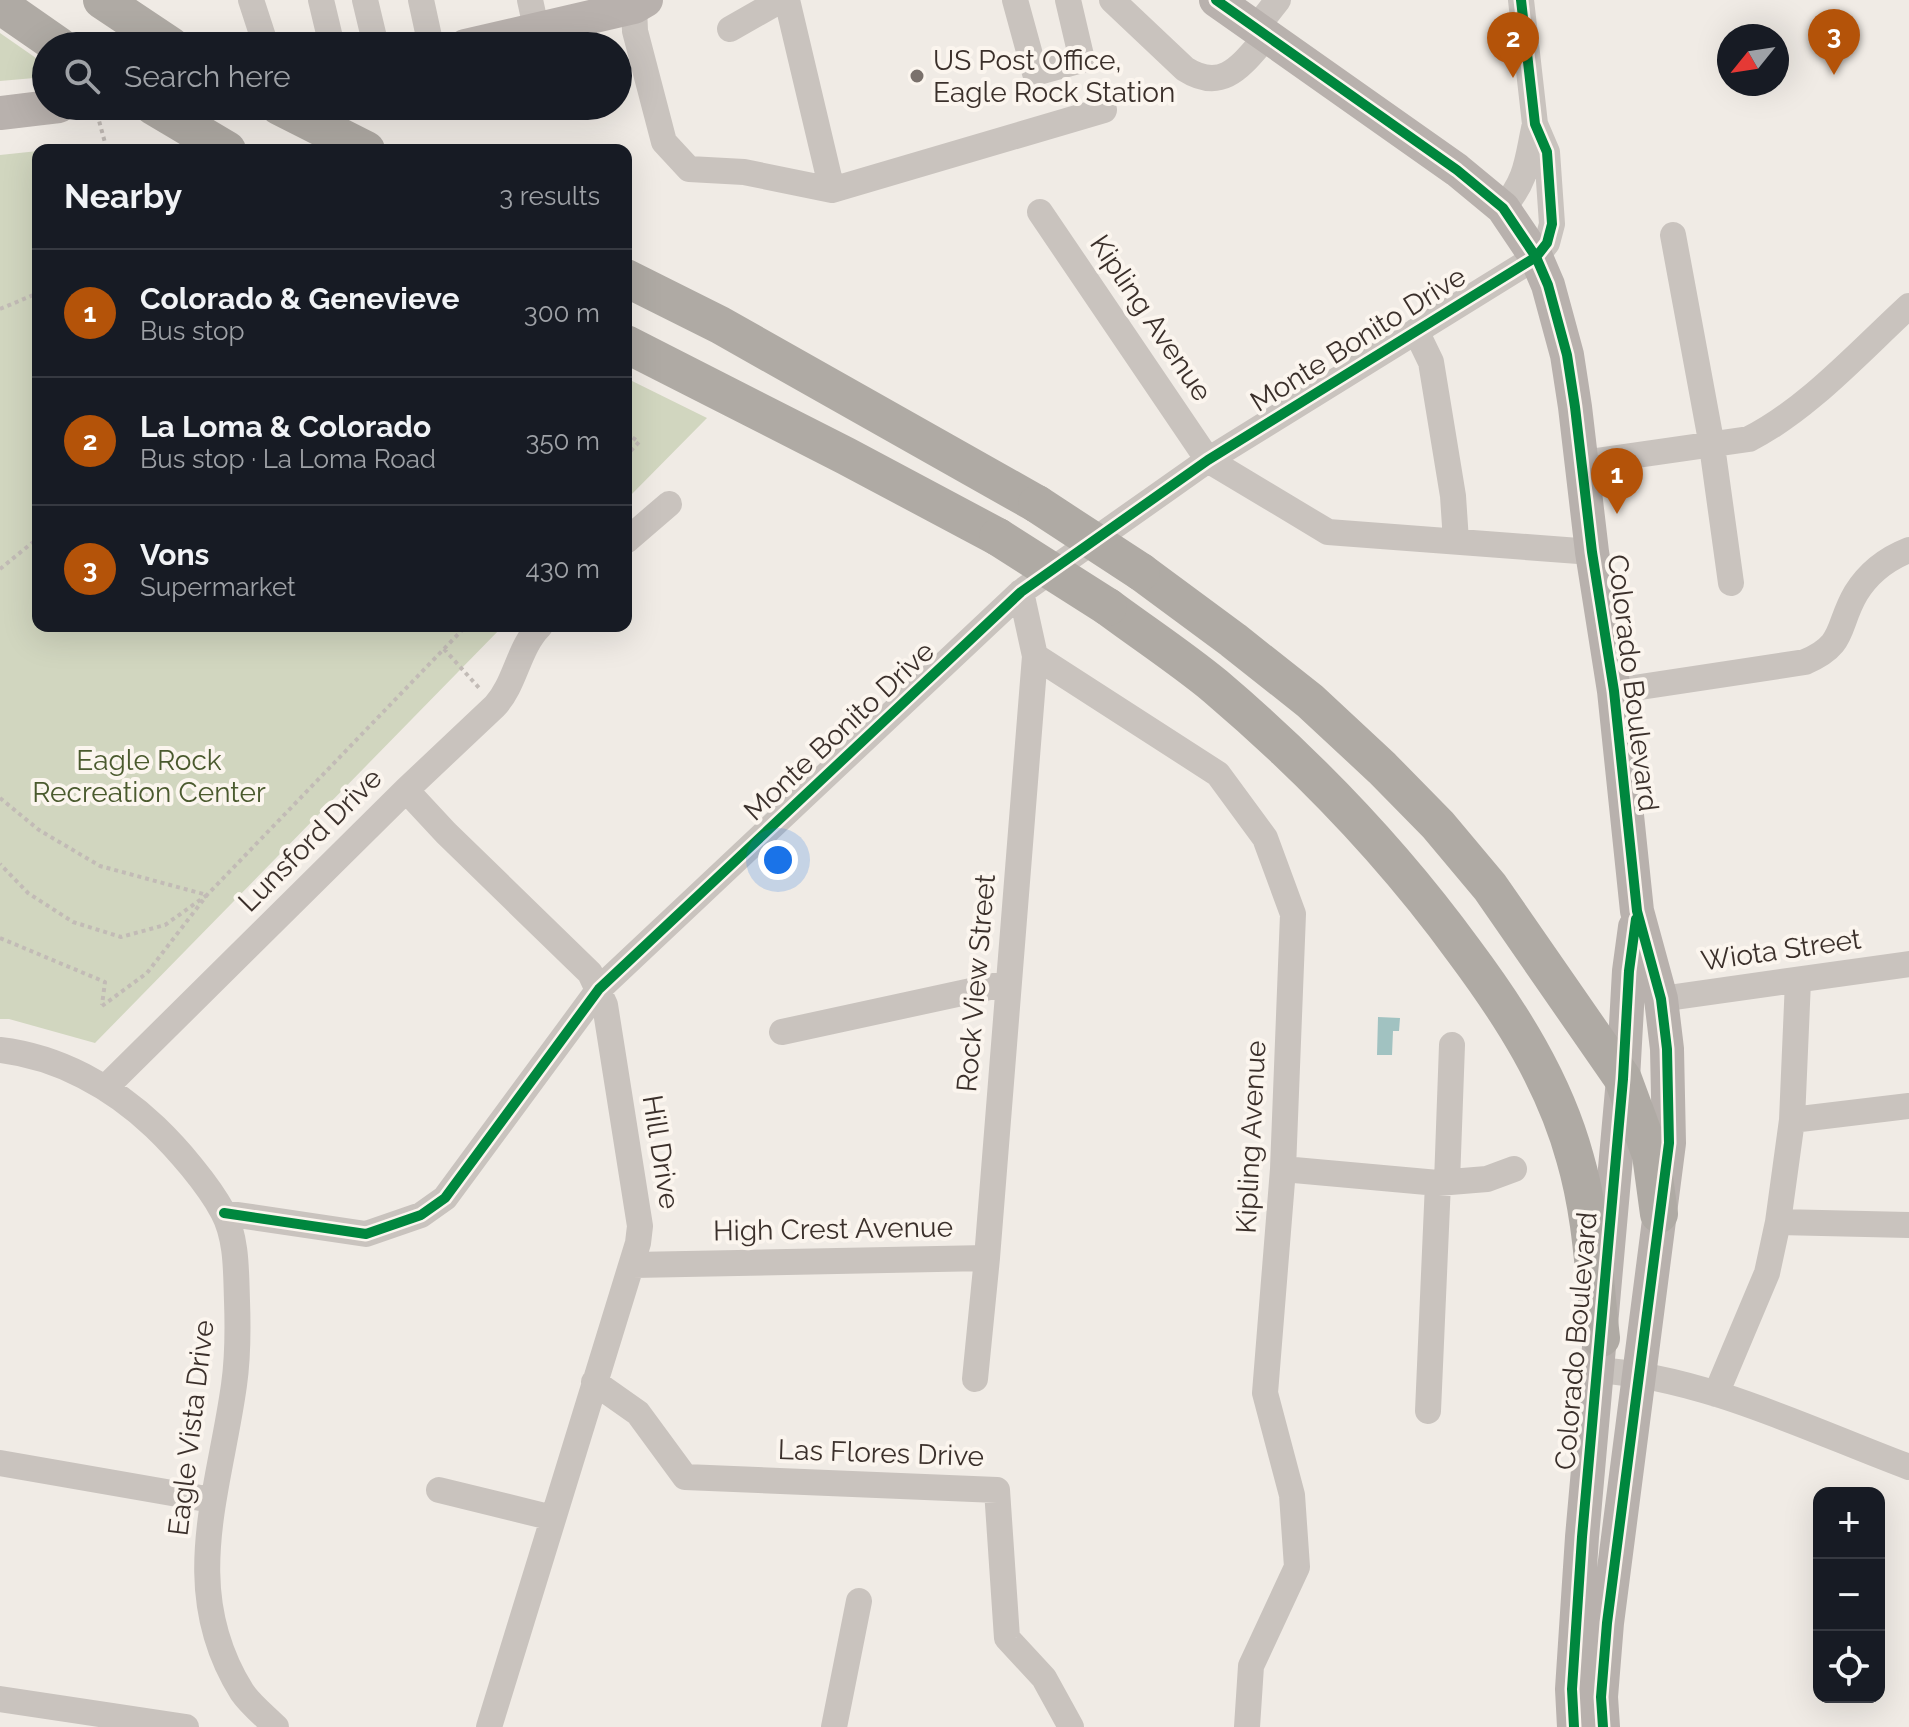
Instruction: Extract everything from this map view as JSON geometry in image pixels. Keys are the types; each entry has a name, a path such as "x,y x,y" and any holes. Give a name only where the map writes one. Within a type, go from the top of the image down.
{"highway":[{"path":"102,0 150,32"},
{"path":"0,5 39,32"},
{"path":"177,120 217,144"},
{"path":"306,120 353,144"},
{"path":"632,281 720,325 1037,504 1141,572 1310,701 1438,825 1490,887 1623,1079 1651,1155 1659,1214"},
{"path":"632,347 998,537 1108,607 1214,685 1350,811 1438,915 1497,994 1532,1052 1575,1156 1585,1198 1599,1354"}],"main road":[{"name":"Colorado Boulevard","path":"1216,0 1457,170 1503,208 1536,257 1557,315 1567,355 1592,552 1614,691 1637,911 1661,999 1667,1049 1669,1143 1607,1623 1601,1697 1603,1727"},
{"path":"512,32 570,11 640,4"},
{"path":"0,113 32,109"},
{"name":"Colorado Boulevard","path":"1574,1727 1572,1689 1576,1628 1623,1079 1629,971 1637,911"}],"street":[{"path":"251,0 261,32"},
{"path":"321,0 329,32"},
{"path":"365,0 373,32"},
{"path":"421,0 428,32"},
{"path":"730,29 784,0 832,190"},
{"path":"1015,0 1035,73 1082,60 1068,0"},
{"path":"1112,0 1185,69 1199,78 1217,78 1236,71 1278,0"},
{"path":"1521,0 1535,124 1547,152 1552,224 1547,243 1536,257"},
{"path":"640,4 635,31 664,142 689,169 744,172 832,190 1104,110"},
{"path":"1503,208 1525,175 1535,124"},
{"name":"Kipling Avenue","path":"1040,212 1208,460"},
{"path":"1673,235 1712,446 1731,583"},
{"name":"Monte Bonito Drive","path":"224,1213 366,1234 421,1215 445,1198 599,989 1021,592 1208,460 1536,257"},
{"path":"1582,463 1749,439 1774,426 1909,306"},
{"path":"1416,331 1431,362 1453,496 1456,541"},
{"path":"1208,460 1328,532 1592,552"},
{"path":"632,536 669,504"},
{"path":"1614,691 1805,662 1824,654 1837,641 1855,594 1871,572 1890,558 1909,550"},
{"name":"Rock View Street","path":"975,1379 1035,656 1021,592"},
{"name":"Lunsford Drive","path":"105,1088 503,697 534,632"},
{"name":"Kipling Avenue","path":"1035,656 1218,774 1265,838 1293,914 1283,1169 1265,1393 1292,1495 1297,1567 1251,1666 1247,1727"},
{"name":"Hill Drive","path":"406,790 590,973 599,989 605,1005 640,1226 633,1265 594,1382 489,1727"},
{"name":"Wiota Street","path":"1661,999 1909,964"},
{"path":"1716,1394 1767,1273 1778,1222 1792,1120 1798,981"},
{"path":"782,1032 1008,983"},
{"path":"1428,1411 1452,1045"},
{"name":"Eagle Vista Drive","path":"0,1050 70,1069 127,1100 175,1146 224,1213 236,1256 238,1351 212,1500 206,1584 223,1655 244,1694 276,1727"},
{"path":"1792,1120 1909,1106"},
{"path":"1283,1169 1442,1182 1487,1179 1514,1169"},
{"path":"1778,1222 1909,1225"},
{"name":"High Crest Avenue","path":"633,1265 987,1258"},
{"path":"1599,1354 1638,1373 1716,1394 1909,1467"},
{"name":"Las Flores Drive","path":"594,1382 638,1413 685,1477 997,1490 1007,1638 1044,1678 1071,1727"},
{"path":"0,1463 212,1500"},
{"path":"439,1490 553,1518"},
{"path":"834,1727 859,1601"},
{"path":"0,1699 186,1727"}],"path":[{"path":"99,120 105,144"},
{"path":"0,309 32,296"},
{"path":"0,569 32,543"},
{"path":"0,938 105,982 102,1006 147,973 207,895 460,632"},
{"path":"444,649 485,694"},
{"path":"0,798 39,830 100,866 207,895"},
{"path":"0,864 28,893 73,922 121,937 165,925 207,895"}],"green space":[{"path":"0,33 32,55 32,78 0,81"},
{"name":"Eagle Rock Recreation Center","path":"32,152 32,632 497,632 95,1043 0,1019 0,155"},
{"path":"632,381 707,418 632,494"}],"water":[{"path":"1378,1017 1400,1018 1399,1031 1393,1031 1392,1055 1377,1055"}],"cycle path":[{"path":"1216,0 1457,170 1503,208 1536,257 1548,285 1567,355 1592,552 1614,691 1637,911 1661,999 1667,1049 1669,1143 1607,1623 1601,1697 1603,1727"},
{"path":"224,1213 366,1234 421,1215 445,1198 599,989 1021,592 1208,460 1536,257 1547,243 1552,224 1547,152 1535,124 1521,0"},
{"path":"1574,1727 1572,1689 1582,1537 1623,1079 1629,971 1636,919"}],"place":[{"name":"Vons","path":"1834,75"},
{"name":"US Post Office, Eagle Rock Station","path":"917,76"},
{"name":"La Loma & Colorado","path":"1513,78"},
{"name":"Colorado & Genevieve","path":"1617,514"}]}
